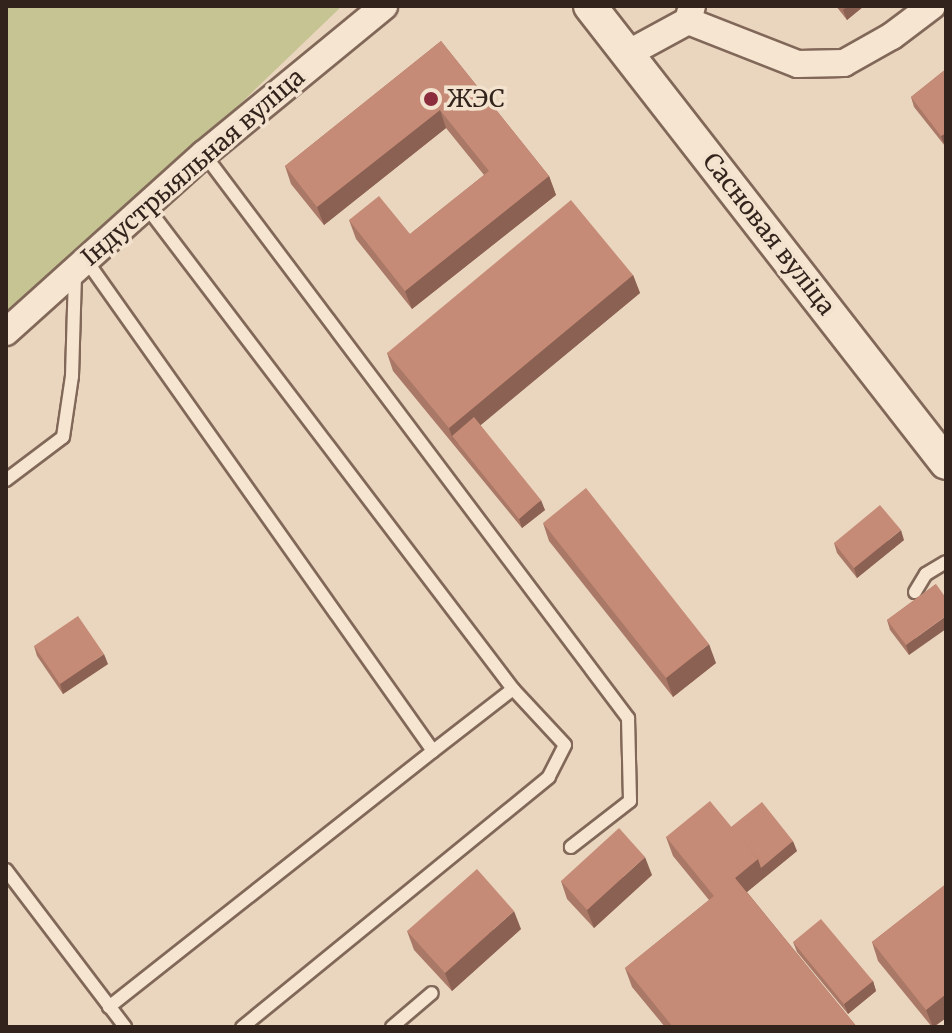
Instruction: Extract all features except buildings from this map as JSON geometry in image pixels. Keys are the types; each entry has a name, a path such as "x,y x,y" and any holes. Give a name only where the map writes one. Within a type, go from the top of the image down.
{"street":[{"name":"Індустрыяльная вуліца","path":"6,332 204,154 384,6"},
{"name":"Сасновая вуліца","path":"590,6 946,463"},
{"path":"629,53 690,14 798,64 844,63 892,36 932,6"}],"lane":[{"path":"204,154 628,718 630,801 571,847"},
{"path":"146,206 513,689 565,745 549,777 242,1027"},
{"path":"6,480 63,437 72,376 81,265"},
{"path":"81,265 433,751"},
{"path":"915,592 926,574 946,562"},
{"path":"109,1007 513,689"},
{"path":"6,870 125,1027"},
{"path":"392,1027 432,993"}],"shaded area":[{"path":"6,6 342,6 6,329"}],"place":[{"name":"ЖЭС","path":"431,99"}]}
